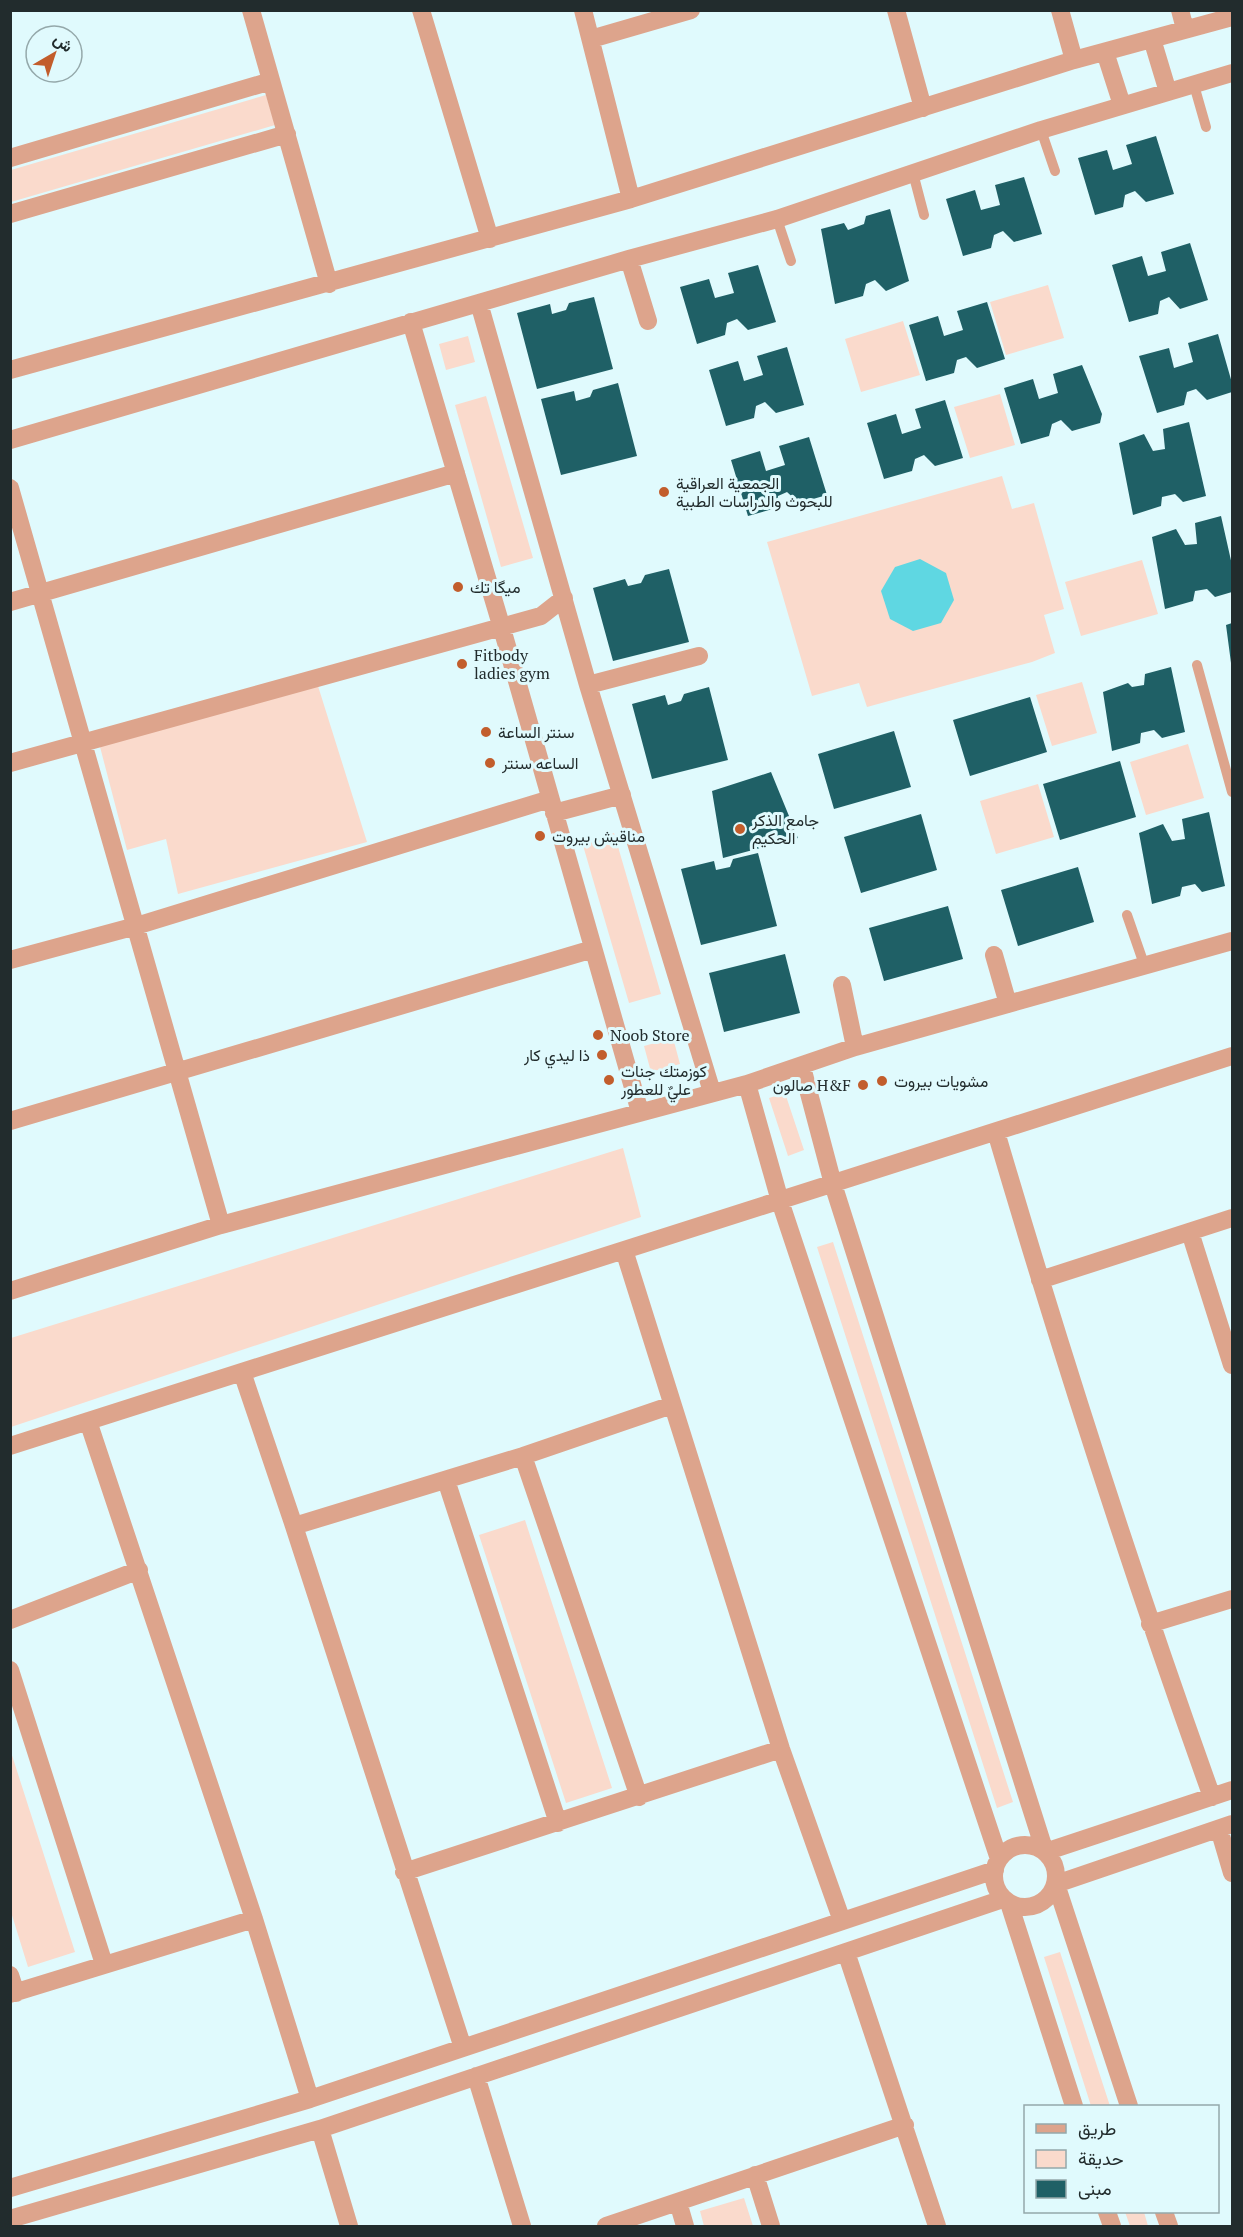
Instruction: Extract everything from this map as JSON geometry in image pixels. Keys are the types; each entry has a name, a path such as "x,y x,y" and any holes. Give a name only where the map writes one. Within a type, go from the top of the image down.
{"street":[{"path":"251,10 329,284"},
{"path":"421,10 490,239"},
{"path":"583,10 631,200"},
{"path":"591,39 691,10"},
{"path":"896,10 923,108"},
{"path":"1060,10 1074,60"},
{"path":"1180,10 1185,29"},
{"path":"10,370 631,200 1074,60 1233,17"},
{"path":"1152,39 1168,92"},
{"path":"1104,52 1122,105"},
{"path":"10,440 629,259 777,219 1041,130 1233,73"},
{"path":"10,158 271,81"},
{"path":"10,214 287,134"},
{"path":"629,259 648,321"},
{"path":"479,303 588,685 712,1092"},
{"path":"411,322 501,625 640,1112"},
{"path":"10,602 456,473"},
{"path":"10,488 221,1225"},
{"path":"10,763 501,625 541,616 564,598"},
{"path":"588,685 699,656"},
{"path":"10,960 552,806 621,795"},
{"path":"10,1292 221,1225 747,1084 855,1047 1145,967 1233,940"},
{"path":"10,1121 593,949"},
{"path":"994,955 1008,1004"},
{"path":"842,985 855,1047"},
{"path":"10,1446 1233,1056"},
{"path":"802,1067 833,1184 1045,1852 1054,1865 1056,1884 1130,2105"},
{"path":"747,1084 780,1201 997,1865"},
{"path":"996,1132 1040,1280 1150,1624 1212,1797"},
{"path":"1040,1280 1233,1218"},
{"path":"1190,1232 1233,1365"},
{"path":"624,1250 781,1749 842,1921"},
{"path":"242,1372 463,2048"},
{"path":"294,1526 524,1456 672,1405"},
{"path":"88,1422 254,1919 310,2099"},
{"path":"524,1456 639,1797"},
{"path":"446,1480 558,1823"},
{"path":"10,1620 139,1570"},
{"path":"1150,1624 1233,1599"},
{"path":"10,1670 104,1964"},
{"path":"404,1872 781,1749"},
{"path":"1074,2105 1006,1901 994,1880 997,1865 1005,1852 1023,1845 1033,1846 1045,1852 1233,1790"},
{"path":"10,2219 320,2129 846,1952 1006,1901 1018,1907 1037,1906 1046,1901 1056,1884 1226,1827 1233,1873"},
{"path":"10,2188 310,2099 842,1921 997,1865"},
{"path":"12,1987 104,1964 254,1919"},
{"path":"846,1952 937,2226"},
{"path":"476,2076 522,2226"},
{"path":"606,2226 904,2126"},
{"path":"320,2129 349,2226"},
{"path":"755,2175 771,2226"},
{"path":"678,2202 685,2226"}],"lane":[{"path":"1194,85 1206,127"},
{"path":"1041,130 1055,171"},
{"path":"913,173 924,215"},
{"path":"777,219 791,261"},
{"path":"1197,665 1233,792"},
{"path":"1127,915 1145,967"}],"green space":[{"path":"266,95 275,125 11,202 11,170"},
{"path":"1048,285 1064,338 1006,355 990,302"},
{"path":"903,321 920,375 861,392 845,339"},
{"path":"468,336 475,362 446,370 439,344"},
{"path":"1000,394 1015,445 970,458 954,407"},
{"path":"486,396 533,558 501,567 455,405"},
{"path":"1002,476 1012,509 1034,503 1064,609 1044,615 1055,653 1032,662 867,707 859,683 812,696 767,542"},
{"path":"1142,560 1158,614 1081,636 1065,582"},
{"path":"1082,682 1097,733 1052,746 1036,695"},
{"path":"318,686 367,842 178,894 166,839 127,850 99,743"},
{"path":"1188,744 1204,798 1146,815 1130,762"},
{"path":"1038,784 1054,837 996,854 980,801"},
{"path":"614,833 661,994 629,1003 582,842"},
{"path":"673,1038 680,1064 651,1072 644,1046"},
{"path":"785,1093 804,1150 788,1156 769,1098"},
{"path":"623,1148 641,1217 11,1427 11,1338"},
{"path":"833,1242 1013,1802 997,1808 817,1247"},
{"path":"525,1520 612,1788 566,1803 479,1535"},
{"path":"10,1749 75,1952 28,1967 11,1912"},
{"path":"1060,1952 1110,2105 1091,2105 1044,1957"},
{"path":"744,2198 753,2226 704,2226 700,2211"},
{"path":"1125,2213 1144,2213 1148,2226 1130,2226"}],"water":[{"path":"920,559 946,573 954,600 941,623 913,631 890,619 881,591 895,567"}],"building":[{"path":"1156,136 1174,194 1146,202 1135,191 1125,195 1123,207 1095,215 1078,158 1107,150 1113,170 1132,164 1126,145"},
{"path":"1024,177 1042,234 1014,242 1003,231 994,235 991,248 963,256 946,199 975,190 981,210 1000,205 995,185"},
{"path":"890,209 909,281 886,291 875,280 866,284 863,296 835,304 821,229 844,223 848,230 864,224 866,216"},
{"path":"1190,243 1208,300 1180,309 1169,297 1160,301 1158,314 1129,322 1112,265 1142,256 1148,276 1166,271 1161,252"},
{"path":"758,265 776,322 748,330 737,319 727,323 725,335 697,344 680,287 709,279 715,298 734,293 728,273"},
{"path":"594,297 613,369 537,389 517,313 550,304 552,314 566,310 569,303"},
{"path":"987,302 1005,359 977,368 966,357 957,360 954,373 926,381 909,325 938,316 944,336 963,330 957,311"},
{"path":"1218,334 1232,383 1232,392 1207,400 1196,389 1187,392 1184,405 1157,413 1139,356 1169,348 1174,368 1193,362 1188,343"},
{"path":"787,347 804,405 776,413 765,402 756,406 754,418 726,426 709,370 738,361 744,381 763,375 757,356"},
{"path":"1082,365 1102,414 1100,423 1072,431 1061,420 1052,424 1049,436 1021,444 1004,388 1033,379 1039,399 1058,393 1053,374"},
{"path":"618,383 637,456 561,475 541,399 574,391 576,401 590,397 593,390"},
{"path":"945,400 963,458 935,466 924,455 915,459 912,471 884,479 867,423 896,414 902,434 921,428 915,409"},
{"path":"1189,422 1206,496 1183,502 1175,494 1162,497 1161,506 1133,515 1119,443 1144,434 1153,451 1165,449 1163,429"},
{"path":"809,437 827,495 799,503 787,492 778,496 776,508 748,516 731,460 760,451 766,471 785,465 779,446"},
{"path":"1221,516 1232,565 1232,592 1215,597 1207,589 1195,591 1193,601 1165,609 1152,537 1176,529 1185,545 1197,544 1195,523"},
{"path":"669,569 689,642 613,661 593,588 625,579 628,586 641,583 645,575"},
{"path":"1232,623 1232,663 1231,663 1226,625"},
{"path":"1171,667 1185,732 1162,738 1154,730 1141,733 1140,743 1112,751 1103,692 1128,683 1132,687 1144,685 1145,674"},
{"path":"709,687 728,760 652,779 632,704 665,695 668,705 681,701 684,694"},
{"path":"1030,697 1047,752 970,776 953,720"},
{"path":"894,731 911,787 834,809 818,754"},
{"path":"1120,761 1136,817 1060,840 1043,784"},
{"path":"771,772 798,838 723,858 712,791"},
{"path":"1209,812 1225,886 1202,892 1195,884 1182,887 1180,896 1152,904 1139,833 1163,824 1172,841 1185,839 1182,819"},
{"path":"921,814 937,870 861,893 844,837"},
{"path":"758,853 777,926 701,945 681,869 714,861 716,870 730,867 733,859"},
{"path":"1078,867 1094,922 1018,946 1001,890"},
{"path":"948,906 963,959 884,981 869,928"},
{"path":"785,954 800,1013 724,1032 709,973"}],"place":[{"name":"الجمعية العراقية للبحوث والدراسات الطبية","path":"664,492"},
{"name":"ميگا تك","path":"458,587"},
{"name":"Fitbody ladies gym","path":"462,664"},
{"name":"سنتر الساعة","path":"486,732"},
{"name":"الساعه سنتر","path":"490,763"},
{"name":"جامع الذكر الحكيم","path":"740,829"},
{"name":"مناقيش بيروت","path":"540,836"},
{"name":"Noob Store","path":"598,1035"},
{"name":"ذا ليدي كار","path":"602,1055"},
{"name":"كوزمتك جنات عليٌ للعطور","path":"609,1080"},
{"name":"مشويات بيروت","path":"882,1081"},
{"name":"صالون H&F","path":"863,1085"}]}
